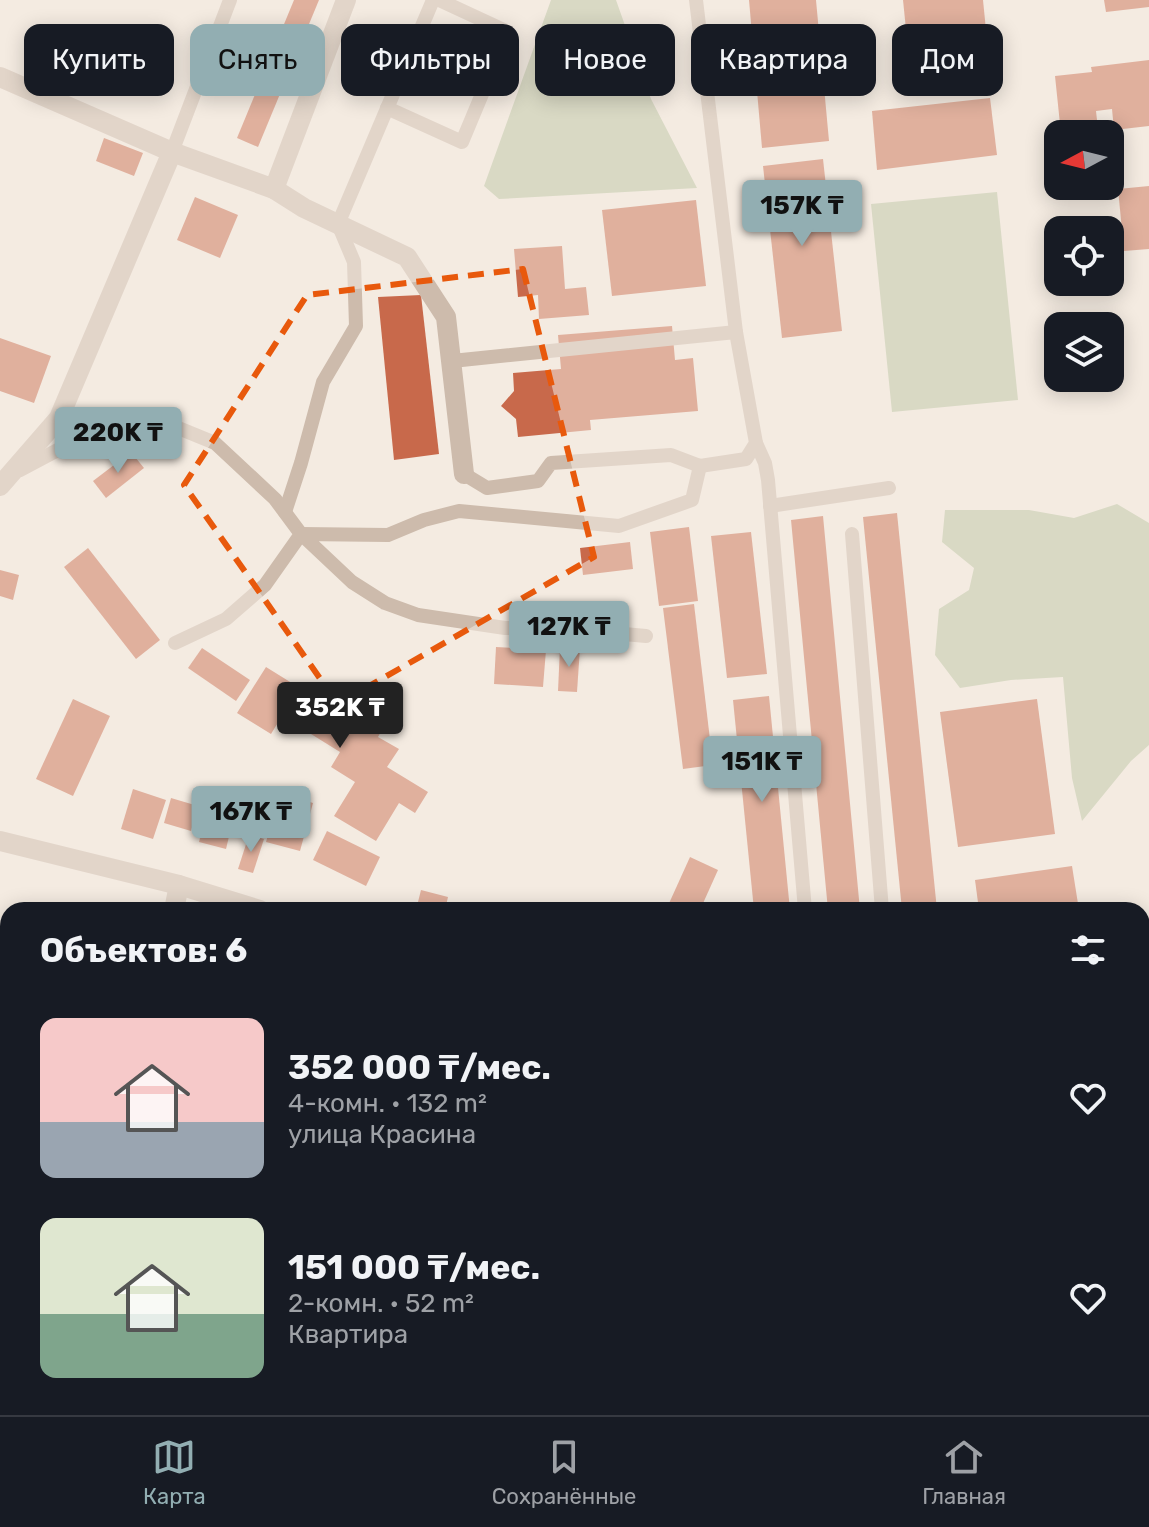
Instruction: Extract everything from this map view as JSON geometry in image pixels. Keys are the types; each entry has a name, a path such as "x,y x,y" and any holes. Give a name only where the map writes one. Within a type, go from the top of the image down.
{"street":[{"path":"274,189 346,0"},
{"path":"0,77 172,152 274,189 304,208 407,257 446,317 464,474"},
{"path":"4,481 59,418 172,152"},
{"path":"0,841 179,885 234,902"},
{"path":"176,902 179,885"}],"lane":[{"path":"172,152 230,0"},
{"path":"285,512 323,382 356,326 354,262 338,224 387,108 436,0 508,32 462,142 387,108"},
{"path":"696,0 736,332 756,443 767,471 804,902"},
{"path":"452,361 736,332"},
{"path":"4,481 101,427 144,422 171,425 215,443 275,499 301,534 352,582 385,603 418,615 505,628 558,628 646,636"},
{"path":"464,474 487,488 538,481 551,463 671,455 700,466 746,459 756,443"},
{"path":"301,534 388,535 424,520 459,511 619,526 692,500 700,466"},
{"path":"770,506 889,488"},
{"path":"175,643 226,619 265,585 301,534"},
{"path":"852,534 881,902"}],"highlighted area":[{"path":"523,269 594,557 338,704 184,485 307,295"}],"green space":[{"path":"551,0 616,0 624,24 542,24"},
{"path":"535,44 535,96 650,96 697,188 499,199 484,186 516,96 519,96"},
{"path":"997,192 1018,400 892,412 871,204"},
{"path":"1117,504 1149,523 1149,745 1131,761 1082,821 1072,778 1063,677 1011,680 960,688 935,655 939,609 969,590 974,568 942,542 945,510 1029,510 1074,518"}],"building":[{"path":"294,0 319,0 309,24 284,24"},
{"path":"749,0 816,0 818,24 751,24"},
{"path":"903,0 983,0 985,24 905,24"},
{"path":"1104,0 1149,0 1149,7 1106,12"},
{"path":"1149,60 1149,126 1124,129 1124,120 1113,120 1112,109 1096,111 1097,120 1060,120 1055,76 1092,72 1091,67"},
{"path":"254,96 279,96 258,147 237,138"},
{"path":"757,96 825,96 829,141 762,148"},
{"path":"990,98 997,155 877,170 872,111"},
{"path":"104,138 143,153 134,176 96,161"},
{"path":"823,159 842,331 782,338 763,166"},
{"path":"1149,186 1149,249 1124,251 1124,216 1121,216 1119,200 1124,200 1124,188"},
{"path":"195,197 238,215 220,258 177,240"},
{"path":"696,200 706,286 612,296 602,210"},
{"path":"562,246 565,289 586,287 589,315 539,319 538,295 518,297 514,249"},
{"path":"421,295 439,454 394,460 378,297"},
{"path":"672,326 675,360 693,358 698,411 590,420 591,430 518,437 516,419 501,406 514,391 513,373 561,369 558,335"},
{"path":"0,338 51,356 34,403 0,391"},
{"path":"131,452 144,468 106,498 93,481"},
{"path":"897,513 936,902 901,902 863,517"},
{"path":"823,516 859,902 827,902 791,520"},
{"path":"689,527 698,601 659,606 650,532"},
{"path":"751,532 767,674 727,678 711,536"},
{"path":"630,542 633,569 583,575 580,548"},
{"path":"88,548 160,640 136,659 64,567"},
{"path":"0,570 19,575 13,600 0,596"},
{"path":"694,604 713,765 683,769 663,608"},
{"path":"496,647 546,650 543,687 494,684"},
{"path":"560,647 580,648 577,692 558,691"},
{"path":"202,648 250,680 236,701 188,668"},
{"path":"266,667 324,703 329,695 383,728 378,737 399,749 387,767 428,792 415,813 399,803 376,841 334,816 355,782 331,767 340,752 282,716 271,734 237,713"},
{"path":"769,696 789,902 753,902 733,700"},
{"path":"73,699 110,716 73,796 36,779"},
{"path":"1037,699 1055,834 958,847 940,712"},
{"path":"133,789 166,800 153,839 121,829"},
{"path":"280,793 313,803 300,851 266,842"},
{"path":"171,798 198,806 191,831 164,823"},
{"path":"205,817 232,824 226,849 199,842"},
{"path":"327,831 380,857 366,886 313,860"},
{"path":"249,835 264,839 253,873 238,869"},
{"path":"690,857 718,870 704,902 670,902"},
{"path":"1072,866 1078,902 978,902 975,880"},
{"path":"421,890 448,897 447,902 418,902"}]}
